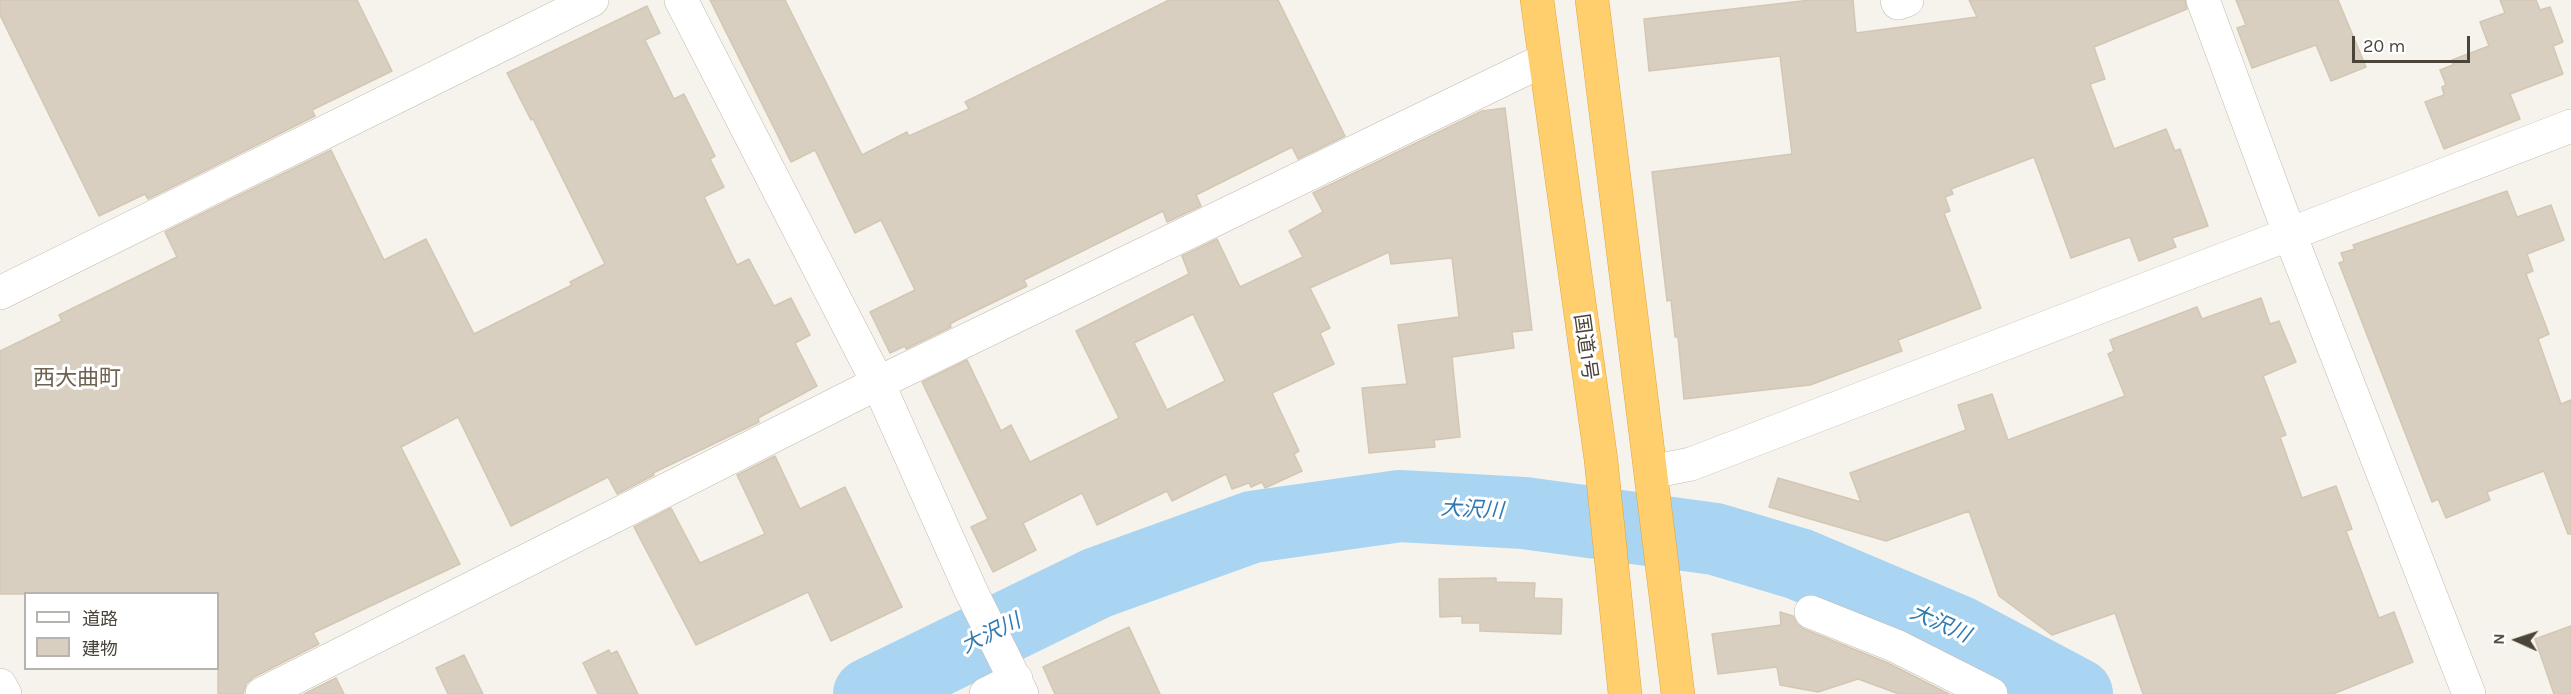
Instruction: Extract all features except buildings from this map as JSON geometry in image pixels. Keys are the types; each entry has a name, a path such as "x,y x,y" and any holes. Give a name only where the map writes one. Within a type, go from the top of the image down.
{"highway":[{"name":"国道1号","path":"1537,0 1605,490 1609,555 1625,694"},
{"path":"1592,0 1678,694"}],"street":[{"path":"0,293 592,0"},
{"path":"681,0 878,382 971,591 1019,687 986,694"},
{"path":"1897,0 1898,3 1907,0"},
{"path":"2203,0 2290,235 2469,694"},
{"path":"262,694 878,382 1544,60"},
{"path":"1653,486 1691,464 2571,126"},
{"path":"1811,612 1896,646 1991,694"},
{"path":"0,685 4,694"}],"waterway":[{"name":"大沢川","path":"869,694 1097,583 1252,527 1400,506 1524,513 1715,539 1799,564 1960,632 2077,694"}],"district":[{"name":"西大曲町","path":"77,379"}]}
